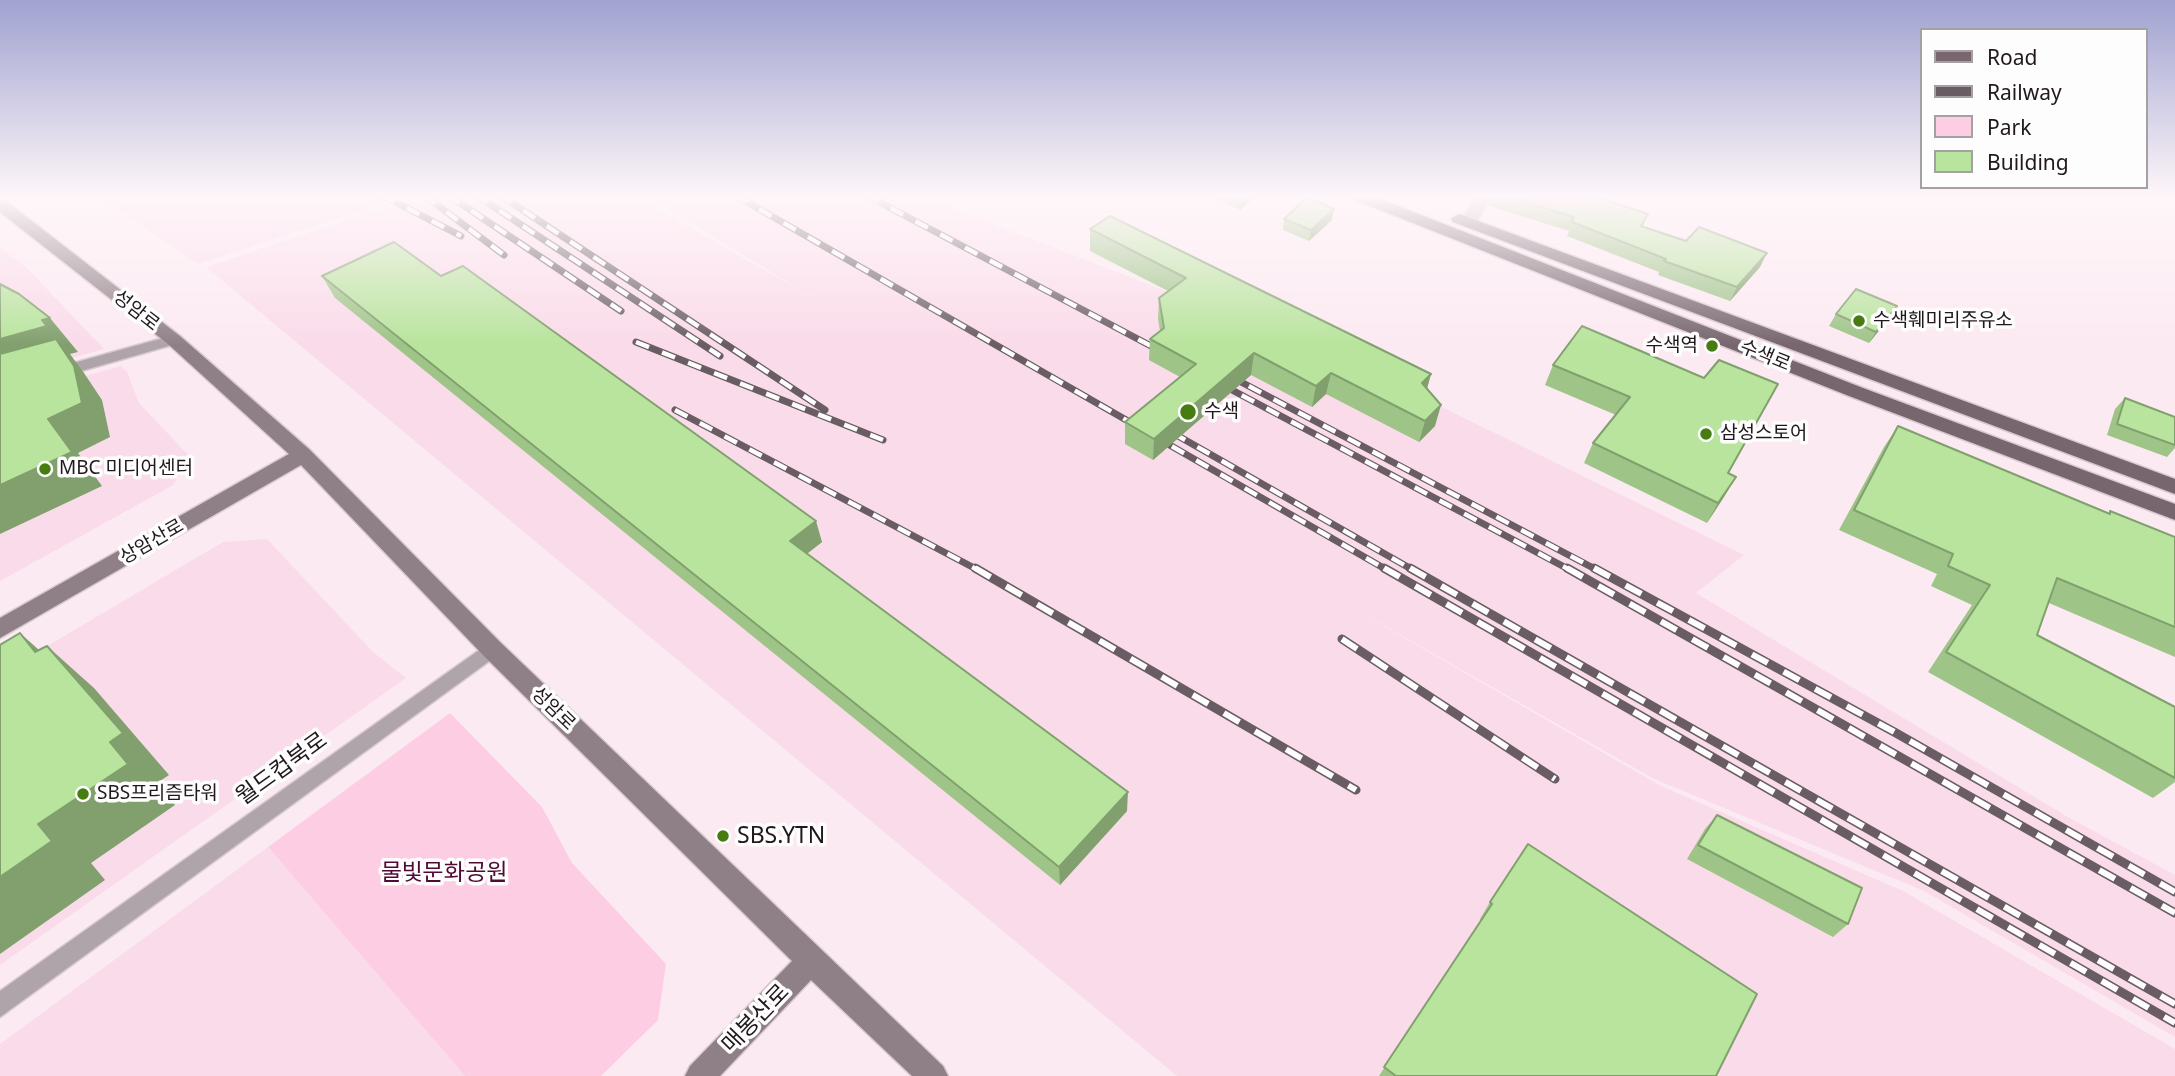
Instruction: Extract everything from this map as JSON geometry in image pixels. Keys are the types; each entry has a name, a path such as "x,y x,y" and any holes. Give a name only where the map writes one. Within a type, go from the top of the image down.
{"main road":[{"name":"성암로","path":"53,245 174,340 303,455 492,649 811,961 933,1076"},
{"name":"수색로","path":"1484,245 1974,437 2175,512"},
{"name":"수색로","path":"1528,245 2175,487"},
{"path":"1974,437 1964,426 1963,417 1980,414"},
{"name":"상암산로","path":"0,629 303,455"},
{"name":"매봉산로","path":"700,1076 811,961"}],"street":[{"name":"성암로","path":"40,378 174,340"},
{"name":"월드컵북로","path":"0,1005 492,649"}],"shaded area":[{"path":"171,245 256,245 198,264"},
{"path":"272,245 721,245 815,299 727,245 1048,245 1356,365 1744,555 1696,593 2066,816 2175,875 2175,1037 1924,891 1652,778 1323,591 1661,786 1903,891 2175,1049 2175,1076 1177,1076 206,267"},
{"path":"0,248 27,268 104,349 0,378"},
{"path":"121,366 127,372 139,403 189,456 173,485 0,581 0,400"},
{"path":"267,539 373,652 406,678 0,965 0,674 223,542"},
{"path":"268,847 465,1076 0,1076 0,1044"}],"green space":[{"name":"물빛문화공원","path":"450,713 542,807 572,863 666,964 658,1020 601,1076 465,1076 268,847"}],"building":[{"path":"387,245 398,245 441,276 463,266 816,521 790,541 1128,792 1059,867 322,276"},
{"path":"1122,245 1169,245 1431,374 1422,383 1441,405 1425,421 1331,373 1316,386 1254,353 1154,439 1125,422 1196,364 1150,339 1164,328 1159,298 1186,278"},
{"path":"1631,245 1747,245 1767,253 1737,287 1664,261 1666,259"},
{"path":"0,284 19,294 50,318 42,320 47,326 0,339"},
{"path":"1856,289 1897,306 1876,332 1836,314"},
{"path":"1582,326 1704,378 1719,360 1778,384 1728,473 1736,477 1718,503 1593,443 1630,397 1553,365"},
{"path":"56,339 74,366 82,403 48,419 72,452 0,485 0,354"},
{"path":"2125,398 2175,417 2175,445 2117,424"},
{"path":"1898,426 2110,514 2110,511 2175,537 2175,627 2057,578 2037,635 2175,707 2175,778 1946,652 1990,585 1948,566 1953,554 1854,510"},
{"path":"20,633 35,652 47,646 123,733 110,742 128,764 38,824 52,841 0,877 0,645"},
{"path":"1717,815 1862,888 1848,924 1698,845"},
{"path":"1528,844 1757,994 1716,1076 1396,1076 1384,1067 1492,904 1490,902"}],"railway":[{"path":"491,245 504,255"},
{"path":"523,245 621,311"},
{"path":"552,245 720,356"},
{"path":"576,245 825,410"},
{"path":"822,245 1387,570"},
{"path":"961,245 1168,355"},
{"path":"636,342 883,440"},
{"path":"1224,373 1597,570"},
{"path":"1217,382 1570,570"},
{"path":"675,410 978,570"},
{"path":"1173,433 1413,570"},
{"path":"975,568 1356,790"},
{"path":"1384,568 2175,1023"},
{"path":"1410,568 2175,1004"},
{"path":"1567,568 2175,913"},
{"path":"1594,568 1896,733 2175,892"},
{"path":"1342,639 1555,779"}],"place":[{"name":"수색훼미리주유소","path":"1859,321"},
{"name":"수색역","path":"1712,346"},
{"name":"수색","path":"1188,412"},
{"name":"삼성스토어","path":"1706,434"},
{"name":"MBC 미디어센터","path":"45,469"},
{"name":"SBS프리즘타워","path":"83,794"},
{"name":"SBS.YTN","path":"723,836"}]}
